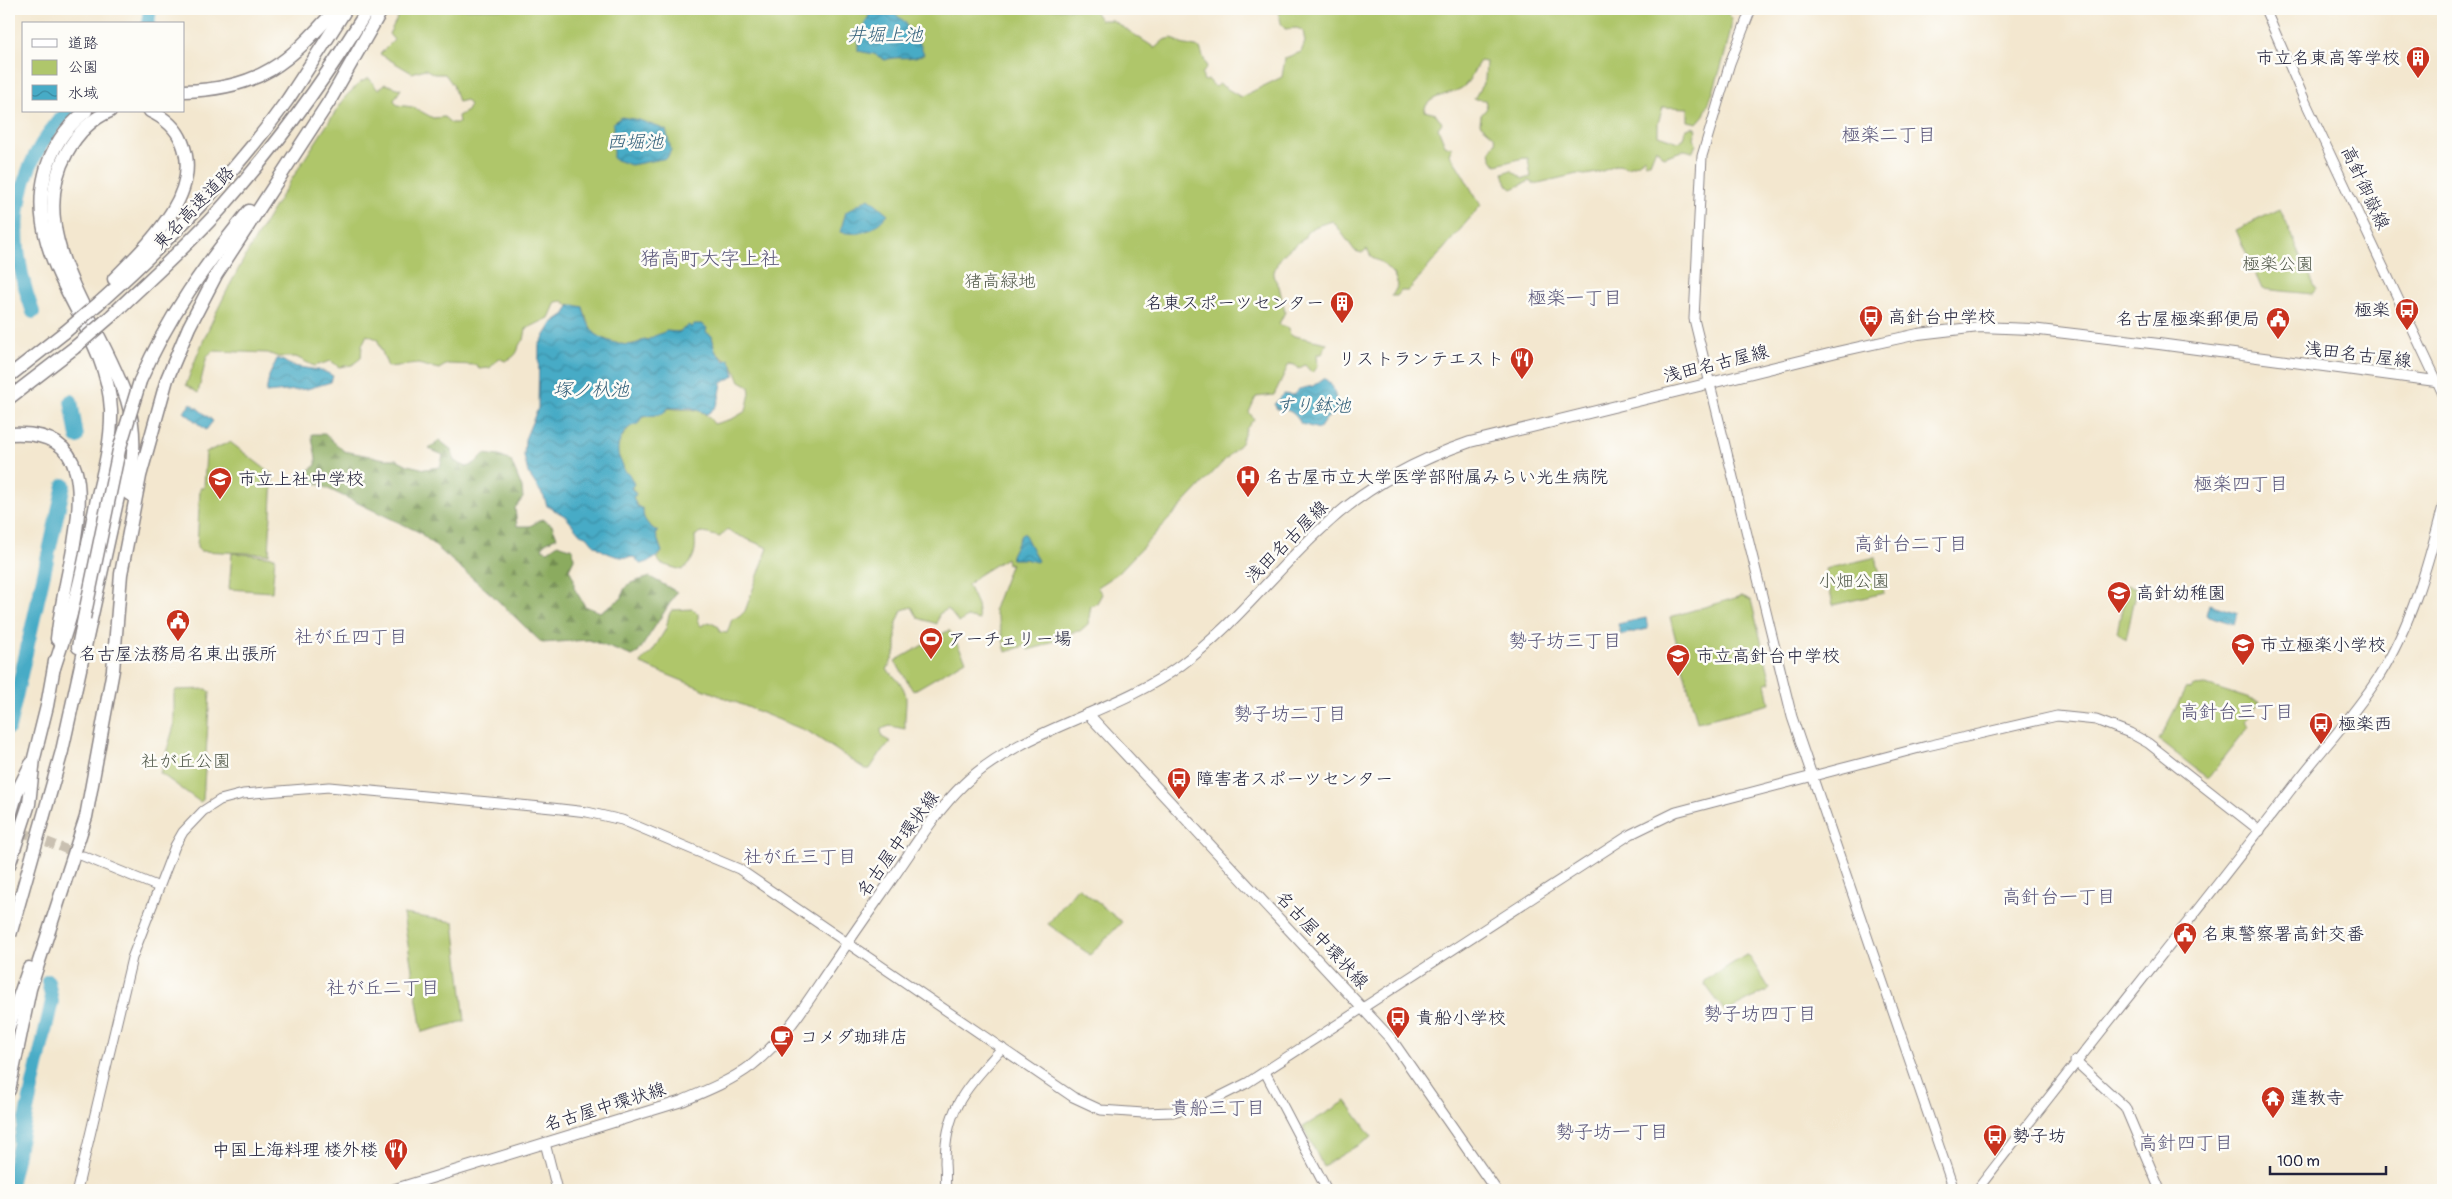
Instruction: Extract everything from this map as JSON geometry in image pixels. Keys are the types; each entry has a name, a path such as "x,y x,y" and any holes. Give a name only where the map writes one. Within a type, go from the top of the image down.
{"highway":[{"path":"185,91 224,88 262,76 297,51 336,9"},
{"name":"東名高速道路","path":"9,374 63,330 185,221 234,166 287,100 346,9"},
{"name":"東名高速道路","path":"9,398 74,348 110,317 197,233 248,177 312,95 368,9"},
{"path":"121,574 149,440 174,360 206,293 344,78 382,9"},
{"path":"54,668 79,586 110,427 110,398 102,368 86,328 51,257 41,221 41,195 50,159 70,126 85,112"},
{"path":"9,1090 30,989 86,817 113,670 134,440 128,402 112,362 64,261 56,234 52,210 57,172 68,149 90,122 108,112"},
{"path":"97,300 154,236 173,210 183,189 187,168 182,141 167,121 152,112"},
{"path":"62,751 84,618 119,450 140,381 162,334 189,288 291,158"},
{"path":"9,938 62,751 126,458 126,415 112,362"},
{"path":"9,434 39,436 56,444 70,457 80,486 80,508 59,621 48,706 34,758 29,804 9,865"},
{"path":"9,819 16,792 34,758"},
{"path":"9,1026 22,985 54,914"},
{"path":"9,1074 17,1050"}],"main road":[{"name":"浅田名古屋線","path":"1088,714 1147,687 1180,666 1231,622 1321,528 1380,482 1402,469 1470,442 1710,381 1918,334 1979,327 2031,329 2149,343 2440,382"},
{"name":"名古屋中環状線","path":"392,1190 682,1101 714,1088 751,1066 779,1041 806,1006 933,819 964,784 997,758 1088,714 1363,1008 1403,1054 1496,1190"}],"street":[{"path":"1752,9 1730,64 1702,156 1694,319 1792,717 1954,1190"},
{"name":"高針御嶽線","path":"2265,9 2306,101 2440,382 2443,394"},
{"path":"1977,1190 2075,1061 2260,831 2378,678 2400,635 2419,590 2443,506"},
{"path":"77,1190 132,958 159,887 183,832 203,810 220,800 243,794 329,787 552,808 610,817 739,869 1073,1097 1100,1110 1143,1113 1173,1112 1205,1104 1265,1072 1631,834 1676,812 1927,746 2057,716 2076,717 2112,725 2148,743 2260,831"},
{"path":"83,856 159,887"},
{"path":"946,1190 946,1139 954,1109 964,1090 1002,1048"},
{"path":"2075,1061 2125,1107 2160,1190"},
{"path":"1265,1072 1327,1190"},
{"path":"545,1143 557,1190"}],"green space":[{"name":"猪高緑地","path":"402,9 1093,9 1100,20 1112,20 1155,48 1164,40 1172,38 1181,44 1200,48 1207,67 1202,74 1204,81 1209,80 1215,87 1219,84 1241,97 1282,77 1285,58 1301,52 1305,42 1303,31 1297,28 1285,29 1281,23 1278,9 1724,9 1731,19 1731,26 1721,66 1704,115 1697,123 1688,121 1688,108 1663,107 1658,123 1658,135 1679,142 1683,139 1685,130 1692,127 1697,129 1694,137 1696,145 1692,152 1685,150 1663,157 1656,148 1650,163 1646,163 1644,157 1639,163 1627,167 1618,165 1597,173 1577,174 1534,184 1530,181 1512,189 1507,185 1503,173 1511,170 1523,179 1531,177 1528,158 1496,165 1491,156 1491,150 1496,141 1494,136 1480,124 1481,115 1487,108 1485,100 1474,99 1485,80 1486,62 1480,61 1463,87 1429,102 1424,111 1436,114 1442,123 1438,128 1445,145 1452,148 1449,154 1481,205 1408,291 1401,291 1397,296 1392,296 1398,285 1394,275 1381,262 1372,258 1367,249 1362,253 1355,251 1333,221 1311,229 1304,239 1288,250 1277,264 1273,276 1279,286 1285,312 1279,324 1289,329 1290,335 1327,343 1322,354 1317,354 1318,367 1312,373 1305,365 1298,369 1295,365 1289,364 1274,395 1256,397 1249,412 1254,419 1246,429 1241,443 1118,573 1097,587 1102,594 1097,603 1091,606 1088,624 1080,631 1067,633 1043,646 1028,650 1024,646 1006,652 994,609 1011,563 1007,564 1006,558 977,576 968,585 977,605 979,620 967,617 959,623 948,609 939,614 937,624 918,618 912,607 902,610 896,625 896,651 887,670 901,685 906,696 905,729 890,726 881,729 882,737 891,742 883,749 870,769 865,769 809,732 641,664 666,629 672,610 693,609 698,614 698,622 701,626 709,622 719,627 720,632 727,633 732,619 739,617 745,611 768,548 726,530 720,537 700,532 695,536 695,551 692,559 682,570 661,564 657,558 662,552 656,535 658,532 647,524 632,497 636,494 620,462 617,447 622,437 635,422 668,408 699,411 709,417 714,424 732,419 746,411 750,393 749,386 740,381 733,366 717,353 713,341 691,328 648,340 644,339 633,344 620,344 608,341 594,333 583,307 569,306 563,301 556,302 549,318 526,329 524,340 519,345 515,355 505,361 499,358 490,368 479,369 477,365 447,364 439,369 418,364 388,367 377,339 367,335 362,345 361,358 352,365 339,367 331,361 314,366 296,357 278,357 268,353 213,351 207,356 198,393 186,385 217,310 236,273 301,164 346,96 361,82 369,78 378,90 385,84 401,89 394,100 397,105 413,107 433,118 444,117 451,123 459,123 458,116 467,111 470,105 466,100 458,102 453,85 445,74 434,74 425,69 412,73 380,54 394,40 389,34"},
{"name":"極楽公園","path":"2280,209 2316,289 2312,294 2262,289 2236,230"},
{"path":"312,434 325,434 344,451 385,459 396,459 408,465 425,469 440,467 443,455 429,449 439,440 452,450 454,461 467,467 475,463 484,454 499,456 511,461 522,488 523,498 515,508 517,526 530,526 542,519 552,525 557,537 545,543 542,549 548,551 558,544 573,549 574,559 569,569 574,579 574,588 585,606 600,612 622,598 623,592 628,585 650,577 677,592 638,653 632,656 589,640 542,643 492,595 419,532 301,476 316,465"},
{"path":"230,442 273,475 269,554 200,551 197,548 200,488 204,488 206,452"},
{"path":"232,553 275,557 272,592 229,589"},
{"name":"小畑公園","path":"1876,557 1884,593 1833,605 1825,569"},
{"path":"2127,585 2137,588 2126,640 2117,632"},
{"path":"1742,596 1751,600 1771,682 1766,683 1770,704 1697,722 1670,617"},
{"name":"アーチェリー場","path":"949,630 966,660 913,691 895,661"},
{"path":"2206,685 2259,702 2245,721 2249,726 2209,777 2206,777 2159,740 2186,688 2191,690 2193,686"},
{"name":"社が丘公園","path":"207,689 210,692 203,800 200,802 160,773 174,726 174,694 176,690"},
{"path":"1078,887 1122,922 1090,955 1048,924"},
{"path":"403,914 454,922 465,1021 422,1032"},
{"path":"1746,955 1749,956 1769,988 1728,1011 1724,1010 1704,983"},
{"path":"1346,1101 1372,1137 1323,1166 1303,1127"}],"water":[{"name":"井堀上池","path":"872,9 889,9 905,22 909,33 918,39 924,54 885,60 874,54 858,51 858,39"},
{"name":"西堀池","path":"621,117 639,120 666,130 671,150 667,158 631,165 613,159 613,123"},
{"path":"869,198 888,214 877,225 867,231 861,233 840,232 846,212"},
{"name":"塚ノ杁池","path":"569,306 583,307 588,322 595,333 608,341 627,345 644,339 648,340 666,331 679,332 689,325 691,328 694,324 702,324 707,328 706,332 712,336 715,351 725,361 729,359 734,370 734,376 722,383 717,405 707,414 692,408 668,408 663,414 642,417 638,424 630,427 621,439 618,455 624,471 629,474 634,484 631,488 636,494 633,498 637,506 643,509 647,522 658,532 656,535 662,552 652,560 640,564 634,557 615,556 602,550 588,537 580,534 565,516 547,506 544,497 528,473 524,456 525,439 538,408 539,345 553,322 565,314"},
{"path":"277,359 296,367 328,373 333,376 331,382 307,389 266,393 269,376"},
{"name":"すり鉢池","path":"1324,378 1332,385 1339,408 1325,420 1319,429 1301,424 1292,412 1277,409 1274,404 1284,394 1293,395 1299,389 1313,386"},
{"path":"191,403 213,421 206,430 184,412"},
{"path":"1024,533 1038,561 1036,562 1025,559 1012,559 1011,555 1021,535"},
{"path":"2209,604 2238,613 2234,624 2206,615"},
{"path":"1646,618 1648,629 1621,635 1618,624"}],"waterway":[{"path":"148,22 150,9"},
{"path":"33,312 24,285 19,258 17,232 19,206 25,181 35,156 49,133 67,112"},
{"path":"71,401 77,437"},
{"path":"9,728 64,485"},
{"path":"9,1190 52,1001 48,981"}],"tunnel":[{"path":"9,827 78,854"}],"place":[{"name":"市立名東高等学校","path":"2418,79"},
{"name":"名東スポーツセンター","path":"1342,324"},
{"name":"極楽","path":"2407,331"},
{"name":"高針台中学校","path":"1871,338"},
{"name":"名古屋極楽郵便局","path":"2278,340"},
{"name":"リストランテエスト","path":"1522,380"},
{"name":"名古屋市立大学医学部附属みらい光生病院","path":"1248,498"},
{"name":"市立上社中学校","path":"220,500"},
{"name":"高針幼稚園","path":"2119,614"},
{"name":"名古屋法務局名東出張所","path":"178,642"},
{"name":"アーチェリー場","path":"931,660"},
{"name":"市立極楽小学校","path":"2243,666"},
{"name":"市立高針台中学校","path":"1678,677"},
{"name":"極楽西","path":"2321,745"},
{"name":"障害者スポーツセンター","path":"1179,800"},
{"name":"名東警察署高針交番","path":"2185,955"},
{"name":"貴船小学校","path":"1398,1039"},
{"name":"コメダ珈琲店","path":"782,1058"},
{"name":"蓮教寺","path":"2273,1119"},
{"name":"勢子坊","path":"1995,1157"},
{"name":"中国上海料理 楼外楼","path":"396,1171"}],"district":[{"name":"極楽二丁目","path":"1889,135"},
{"name":"猪高町大字上社","path":"710,258"},
{"name":"極楽一丁目","path":"1575,298"},
{"name":"極楽四丁目","path":"2241,484"},
{"name":"高針台二丁目","path":"1911,544"},
{"name":"社が丘四丁目","path":"351,637"},
{"name":"勢子坊三丁目","path":"1565,641"},
{"name":"高針台三丁目","path":"2237,712"},
{"name":"勢子坊二丁目","path":"1290,714"},
{"name":"社が丘三丁目","path":"800,857"},
{"name":"高針台一丁目","path":"2059,897"},
{"name":"社が丘二丁目","path":"383,988"},
{"name":"勢子坊四丁目","path":"1760,1014"},
{"name":"貴船三丁目","path":"1218,1108"},
{"name":"勢子坊一丁目","path":"1612,1132"},
{"name":"高針四丁目","path":"2186,1143"}]}
